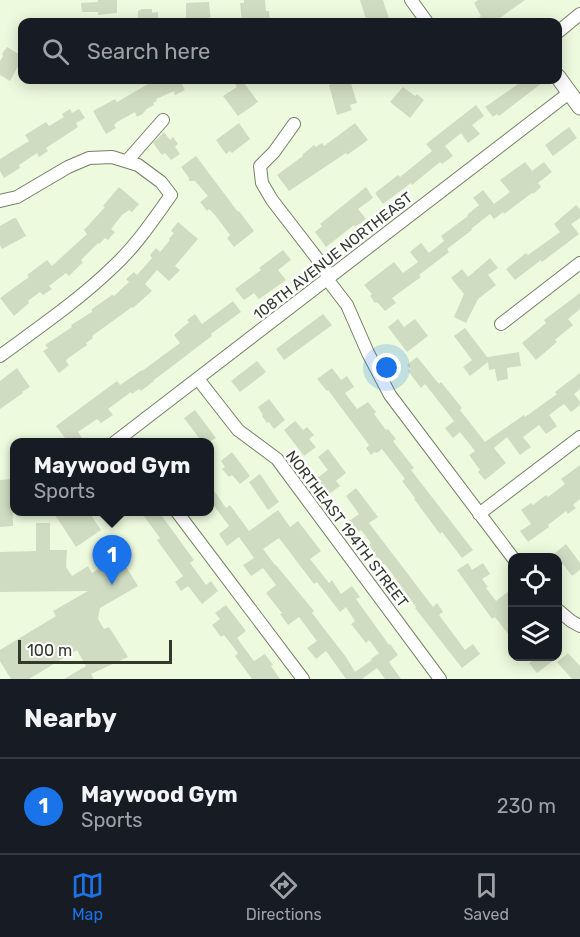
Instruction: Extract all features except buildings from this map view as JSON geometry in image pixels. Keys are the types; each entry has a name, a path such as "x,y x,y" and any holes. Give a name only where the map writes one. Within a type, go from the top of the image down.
{"street":[{"path":"411,0 424,18"},
{"path":"562,29 580,14"},
{"path":"562,83 580,107"},
{"name":"108TH AVENUE NORTHEAST","path":"125,438 569,93"},
{"path":"127,161 163,120"},
{"path":"294,124 274,152 260,166 262,183 272,200 326,270 327,279 347,305 390,395 509,553"},
{"path":"0,201 17,197 68,167 89,158 112,157 138,165 161,182 171,195 139,240 113,267 73,301 0,356"},
{"path":"501,324 580,263"},
{"name":"NORTHEAST 194TH STREET","path":"198,379 238,430 277,459 440,679"},
{"path":"479,514 580,437"},
{"path":"180,516 303,679"},
{"path":"562,613 580,626"}],"place":[{"name":"Maywood Gym","path":"112,585"}]}
